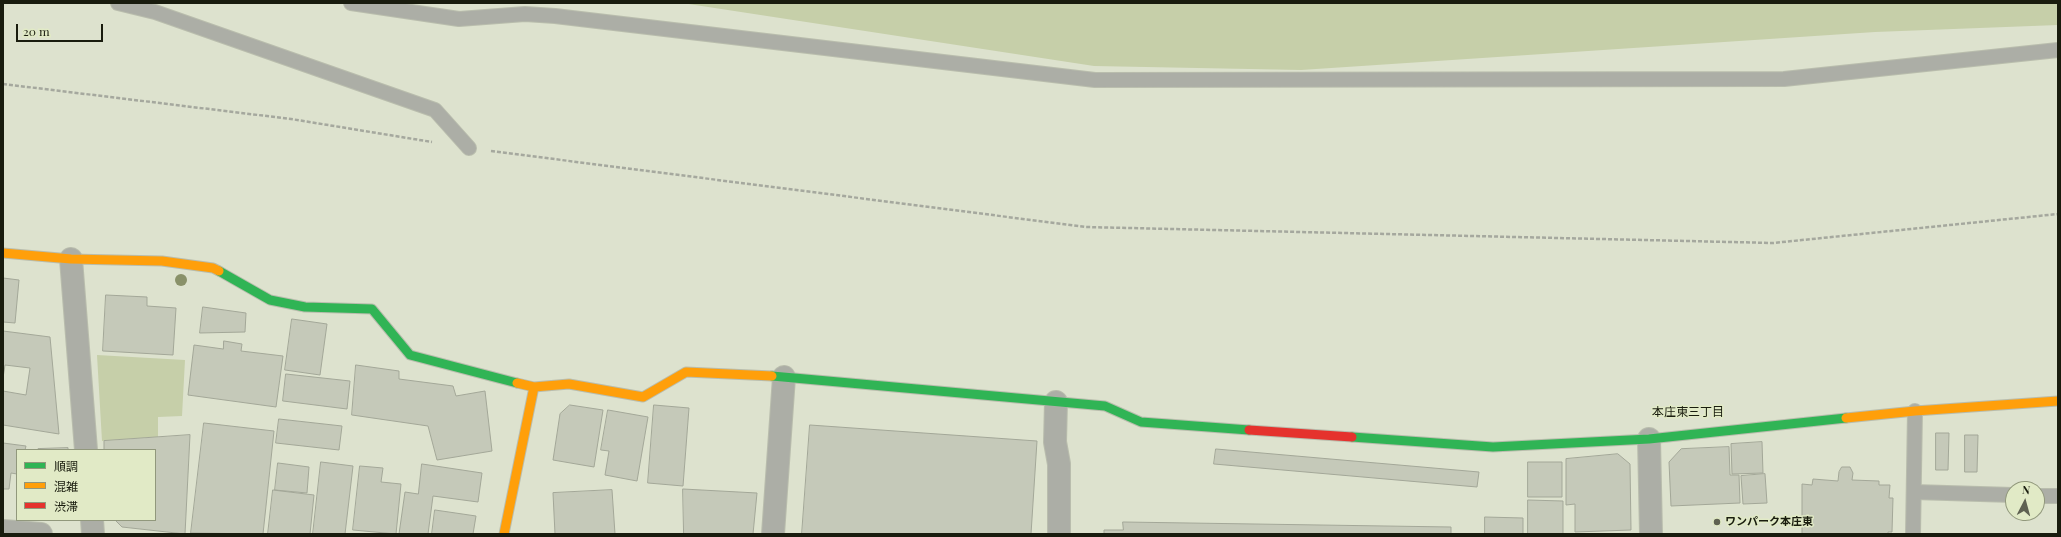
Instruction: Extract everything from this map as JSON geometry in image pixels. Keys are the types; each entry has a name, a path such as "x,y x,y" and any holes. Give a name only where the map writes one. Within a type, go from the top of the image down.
{"street":[{"path":"3,253 70,259 162,261 213,268 270,300 305,307 372,309 410,355 534,387 570,384 643,397 686,372 784,377 1105,406 1141,422 1493,447 1649,439 1915,410 2058,401"},
{"path":"70,259 86,449"},
{"path":"774,534 784,377"},
{"path":"504,534 534,387"},
{"path":"1056,402 1055,442 1059,464 1059,534"},
{"path":"1649,439 1651,534"},
{"path":"92,521 93,534"},
{"path":"3,531 41,534"}],"lane":[{"path":"118,3 155,12 435,110 469,148"},
{"path":"351,3 459,19 525,14 555,16 1095,80 1784,79 2058,50"},
{"path":"1913,534 1915,410"},
{"path":"1914,492 2005,495"},
{"path":"2045,496 2058,496"}],"path":[{"path":"3,84 292,119 469,148 1086,227 1773,243 2058,214"}],"green space":[{"path":"682,3 2058,3 2058,25 1875,32 1301,70 1094,66"},
{"path":"97,355 185,360 182,416 158,417 158,437 102,441"}],"building":[{"path":"3,278 19,280 15,323 3,322"},
{"path":"106,295 147,297 147,306 176,308 173,355 103,351"},
{"path":"203,307 246,313 245,332 200,333"},
{"path":"292,319 327,324 320,375 285,370"},
{"path":"3,331 50,337 59,434 3,425 3,391 26,395 30,368 5,365 3,378"},
{"path":"224,341 242,344 241,351 283,356 276,407 188,395 194,345 223,349"},
{"path":"356,365 399,371 399,379 453,386 456,396 485,391 492,451 437,460 428,426 352,415"},
{"path":"286,374 350,381 347,409 283,401"},
{"path":"570,405 603,410 594,467 553,460 560,414"},
{"path":"654,405 689,408 683,486 648,483"},
{"path":"608,410 648,417 637,481 605,475 609,451 601,450"},
{"path":"279,419 342,426 339,450 276,443"},
{"path":"204,423 274,431 263,534 191,533"},
{"path":"810,425 1037,441 1031,534 802,534"},
{"path":"1936,433 1949,433 1948,470 1936,470"},
{"path":"190,435 185,534 122,527 116,521 156,521 156,449 104,449 104,441"},
{"path":"1965,435 1978,435 1977,472 1965,472"},
{"path":"1762,442 1763,473 1732,474 1731,444"},
{"path":"3,443 26,446 25,449 16,449 16,474 11,473 9,489 3,489"},
{"path":"1729,447 1730,475 1739,475 1740,503 1671,506 1669,462 1681,449"},
{"path":"68,448 68,449 38,449"},
{"path":"1216,449 1479,472 1477,487 1214,464"},
{"path":"1618,454 1630,464 1631,530 1575,532 1575,504 1566,505 1566,459"},
{"path":"321,462 353,466 345,534 313,534"},
{"path":"1528,462 1562,462 1562,497 1528,497"},
{"path":"278,463 309,467 307,493 275,490"},
{"path":"422,464 482,473 478,502 433,496 428,534 399,534 405,492 418,494"},
{"path":"360,466 383,468 381,482 401,484 396,534 353,530"},
{"path":"1842,467 1850,467 1853,473 1852,480 1879,481 1879,485 1890,485 1889,498 1893,498 1892,532 1888,532 1888,534 1802,534 1802,484 1812,485 1813,479 1838,481 1839,472"},
{"path":"1765,474 1767,503 1743,504 1741,476"},
{"path":"683,489 757,493 753,534 684,534"},
{"path":"273,490 314,495 310,534 268,534"},
{"path":"612,490 615,534 555,534 553,493"},
{"path":"1528,500 1563,501 1563,534 1528,534"},
{"path":"435,510 476,516 473,534 432,534"},
{"path":"1485,517 1523,518 1523,534 1485,534"},
{"path":"1123,522 1451,527 1451,534 1104,534 1104,530 1123,530"}],"traffic: fast":[{"path":"219,271 270,300 305,307 372,309 410,355 517,383"},
{"path":"772,376 1105,406 1141,422 1249,430"},
{"path":"1352,437 1493,447 1649,439 1846,418"}],"traffic: slow":[{"path":"3,253 71,259 162,261 213,268 219,271"},
{"path":"517,383 534,387 569,384 643,397 686,372 772,376"},
{"path":"504,534 534,387"},
{"path":"1846,418 1915,411 2058,401"}],"traffic: jam":[{"path":"1249,430 1352,437"}],"place":[{"name":"ワンパーク本庄東","path":"1717,522"}],"district":[{"name":"本庄東三丁目","path":"1688,412"}]}
